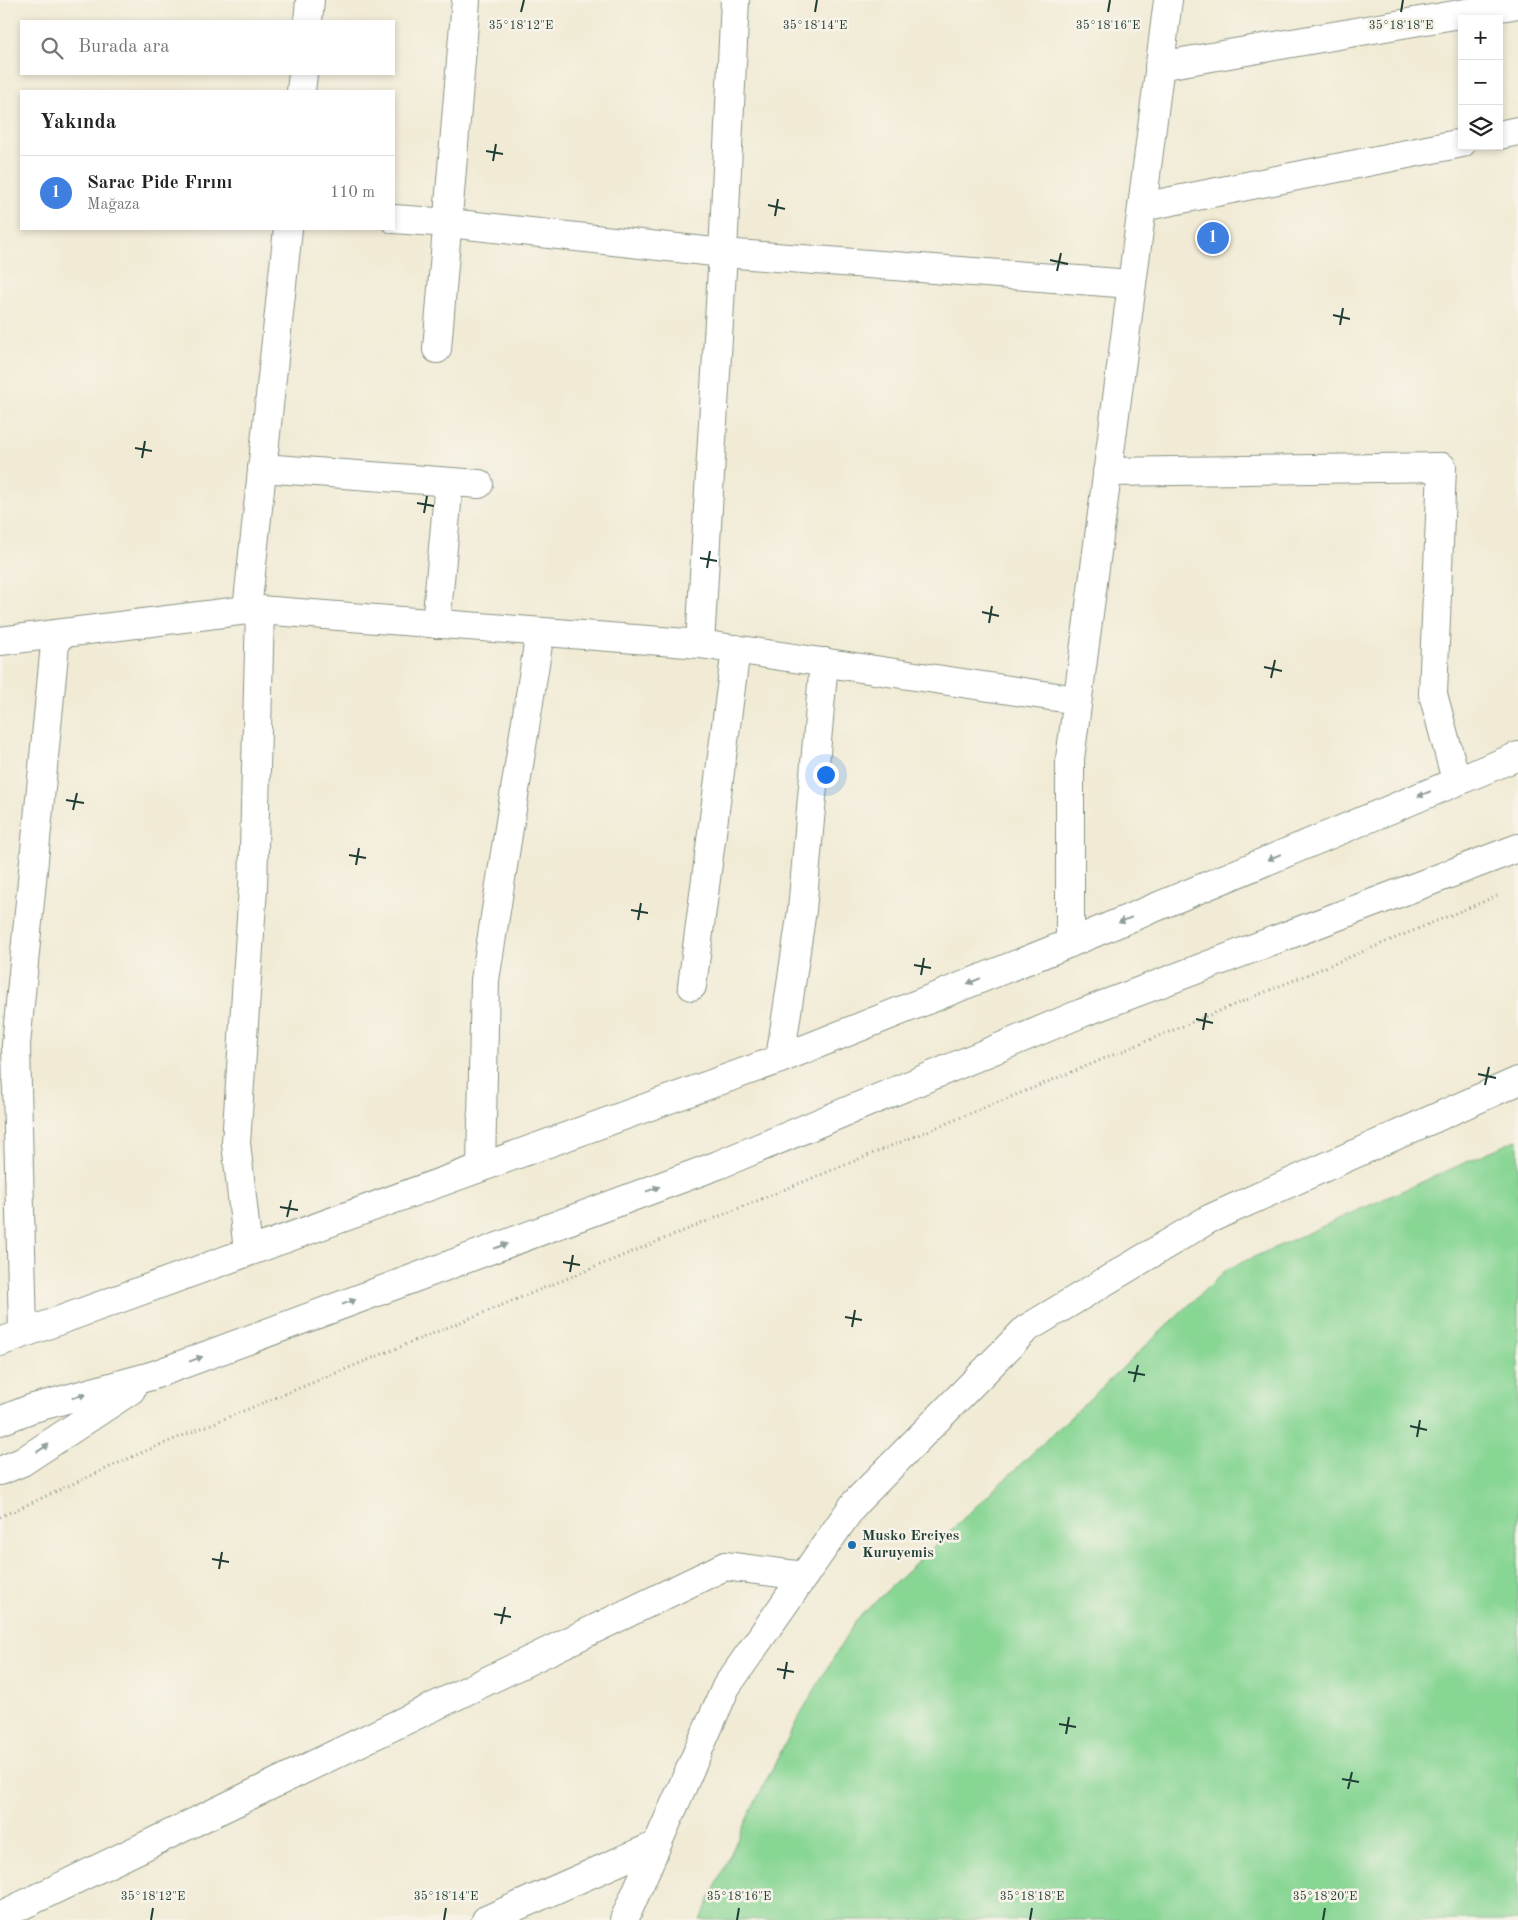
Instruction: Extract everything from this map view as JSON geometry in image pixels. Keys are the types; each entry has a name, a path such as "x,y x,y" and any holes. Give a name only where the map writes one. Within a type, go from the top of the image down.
{"street":[{"path":"308,20 310,0"},
{"path":"437,349 449,223 466,0"},
{"path":"700,644 724,253 735,0"},
{"path":"1070,943 1070,759 1168,0"},
{"path":"1159,66 1518,4"},
{"path":"301,90 303,75"},
{"path":"1503,134 1518,131"},
{"path":"1142,207 1458,143"},
{"path":"395,219 449,223 724,253 1131,284"},
{"path":"248,1251 236,1143 254,888 254,610 262,468 288,230"},
{"path":"1107,472 1442,467 1433,694 1456,780"},
{"path":"262,468 479,484"},
{"path":"436,624 450,482"},
{"path":"0,641 254,610 700,644 1077,700"},
{"path":"482,1167 484,980 540,632"},
{"path":"56,634 16,1045 12,1338 780,1059 1070,943 1456,780 1518,756"},
{"path":"692,986 736,649"},
{"path":"780,1059 802,910 824,662"},
{"path":"0,1422 30,1409 151,1376 718,1165 1082,1013 1518,848"},
{"path":"624,1920 654,1846 726,1687 855,1503 1026,1329 1209,1219 1518,1081"},
{"path":"0,1470 22,1462 151,1376"},
{"path":"0,1916 725,1566 804,1576"},
{"path":"486,1920 654,1846"}],"path":[{"path":"0,1517 143,1452 1062,1077 1500,894"}],"green space":[{"path":"1518,1139 1518,1920 700,1920 751,1810 801,1713 856,1620 1227,1269"}],"place":[{"name":"Sarac Pide Fırını","path":"1213,238"},
{"name":"Musko Erciyes Kuruyemis","path":"852,1545"}]}
